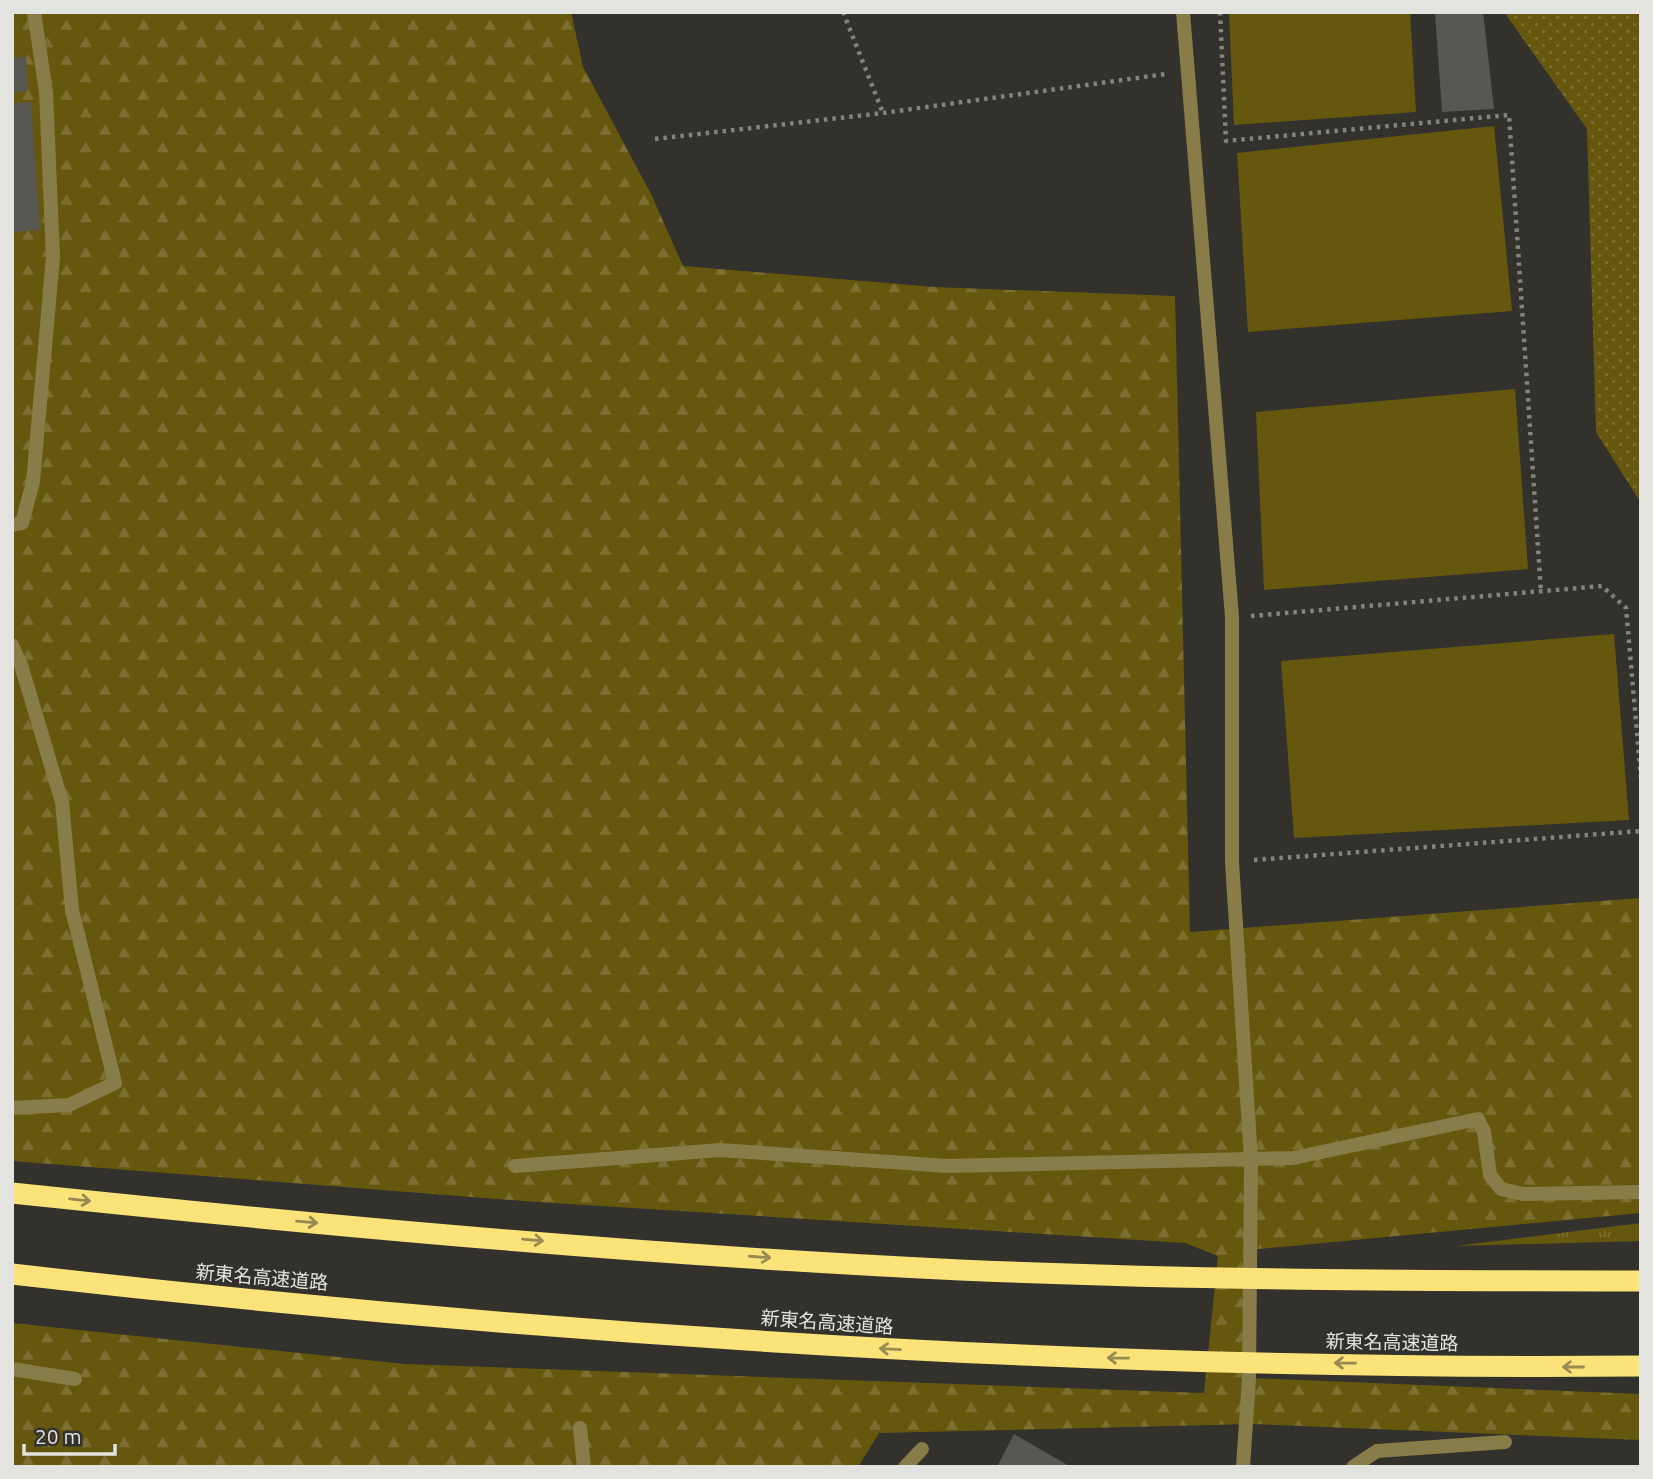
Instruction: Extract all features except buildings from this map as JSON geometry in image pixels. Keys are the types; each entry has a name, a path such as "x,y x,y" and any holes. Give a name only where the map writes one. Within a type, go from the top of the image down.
{"highway":[{"path":"12,1193 222,1215 958,1270 1308,1281 1641,1280"},
{"name":"新東名高速道路","path":"12,1274 512,1324 884,1349 1504,1367 1641,1366"}],"street":[{"path":"12,525 22,523 33,482 52,257 46,92 34,12"},
{"path":"1183,12 1232,617 1232,862 1251,1160 1248,1180 1246,1435 1243,1467"},
{"path":"12,645 21,665 62,802 72,910 115,1083 69,1105 12,1108"},
{"path":"515,1166 720,1150 948,1166 1293,1158 1478,1119 1484,1132 1490,1175 1501,1189 1523,1194 1641,1192"},
{"path":"12,1369 75,1379"},
{"path":"580,1428 584,1467"},
{"path":"1353,1467 1377,1451 1505,1442"},
{"path":"905,1467 922,1449"}],"path":[{"path":"843,12 883,113"},
{"path":"1220,12 1226,141 1509,115 1541,592"},
{"path":"655,139 883,113 1188,71"},
{"path":"1232,617 1602,586 1626,608 1641,778"},
{"path":"1232,862 1641,831"}],"green space":[{"path":"12,12 571,12 583,67 651,194 683,266 934,287 1175,296 1190,932 1641,898 1641,1213 1249,1250 1249,1378 1641,1394 1641,1440 1253,1424 879,1433 858,1467 12,1467 12,1323 405,1364 1204,1393 1218,1256 1185,1243 537,1202 12,1161"},
{"path":"1229,12 1410,12 1416,112 1234,125"},
{"path":"1504,12 1641,12 1641,503 1596,432 1587,129"},
{"path":"1494,126 1512,311 1248,332 1237,153"},
{"path":"1515,389 1528,569 1264,590 1256,412"},
{"path":"1614,634 1629,820 1294,838 1281,661"},
{"path":"1641,1223 1641,1241 1456,1246"}]}
